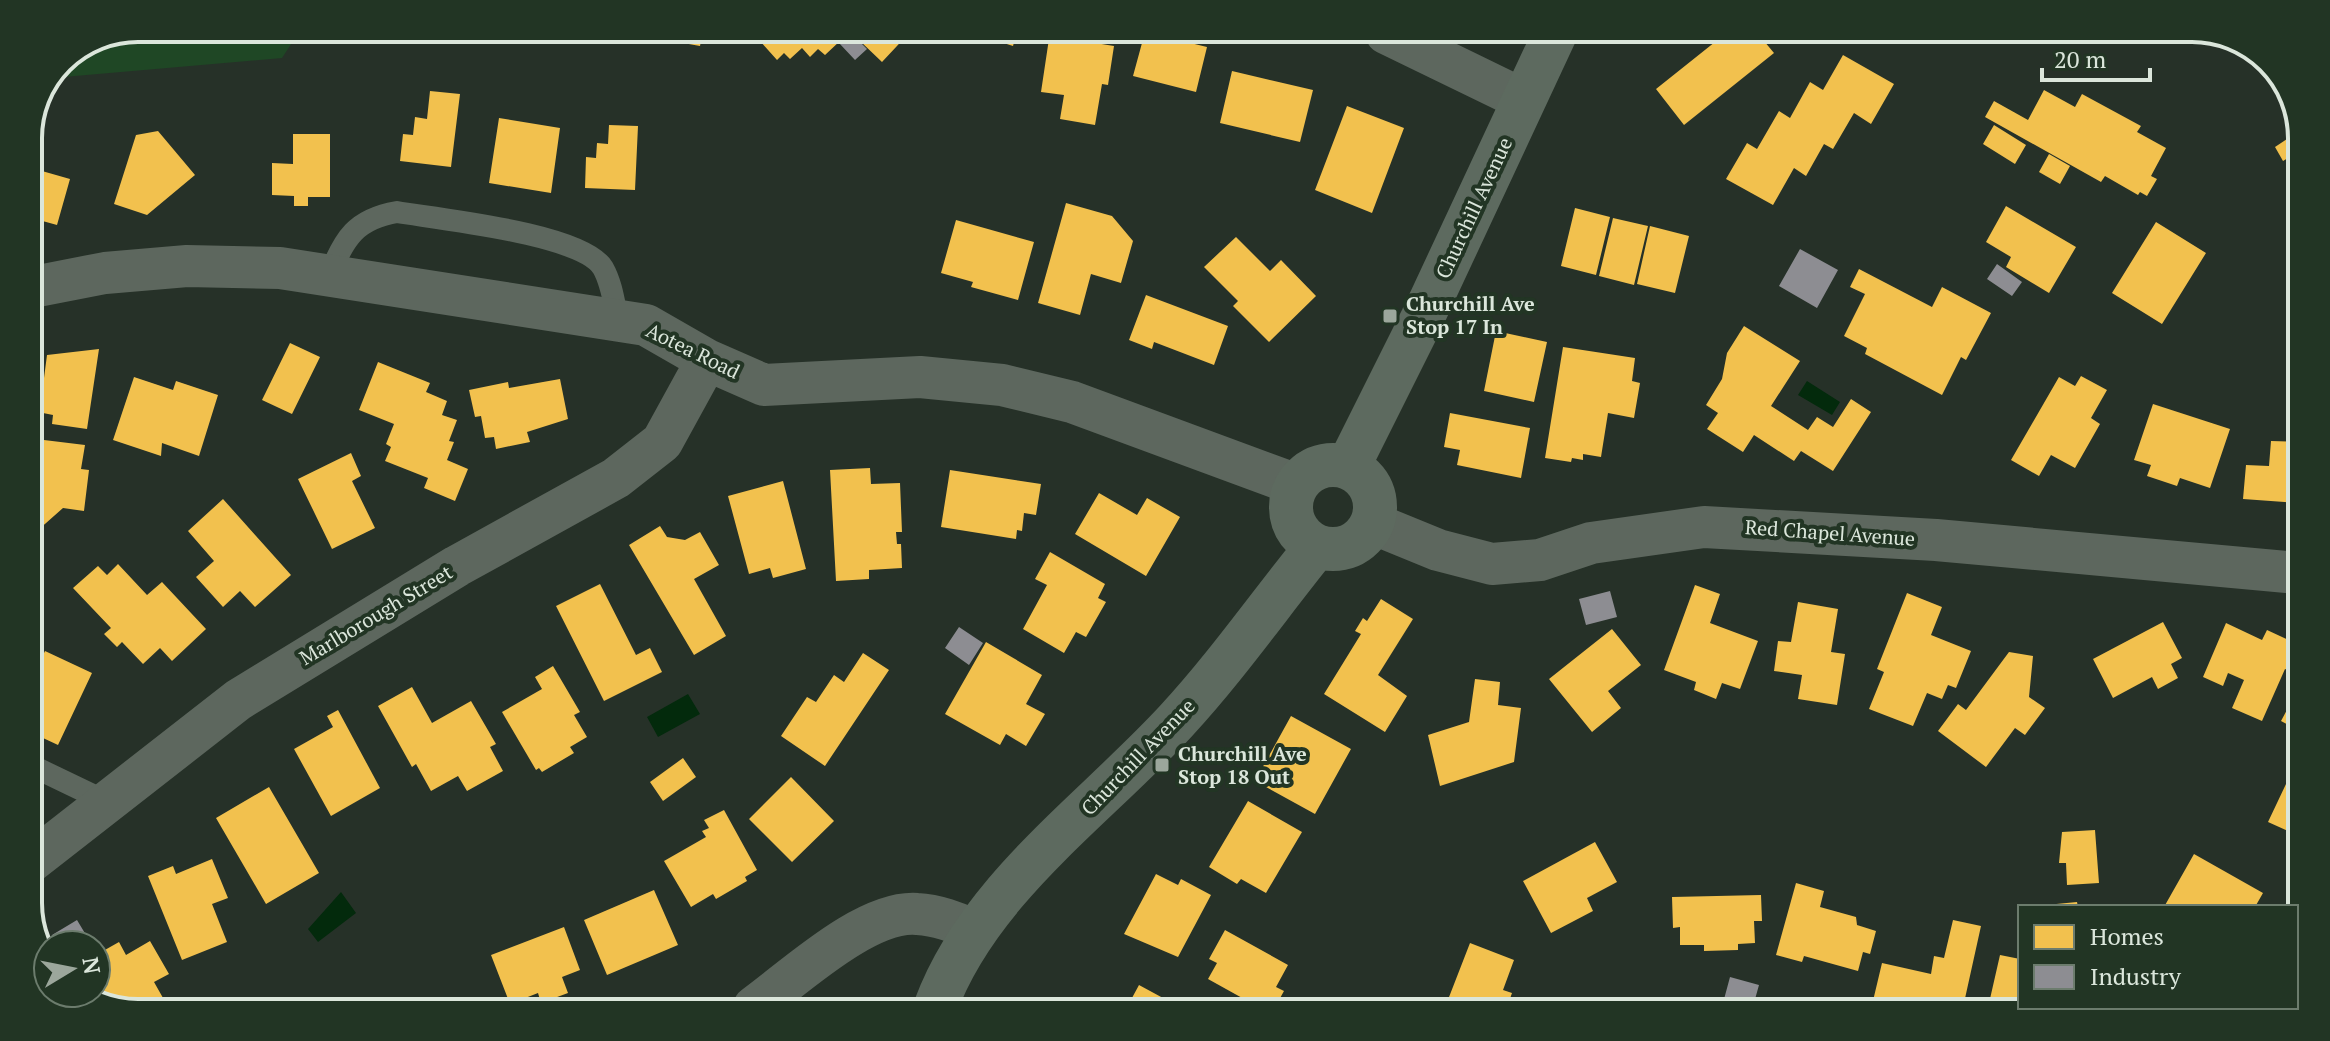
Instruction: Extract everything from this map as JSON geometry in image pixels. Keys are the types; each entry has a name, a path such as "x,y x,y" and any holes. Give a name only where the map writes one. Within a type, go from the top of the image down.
{"street":[{"path":"1405,42 1524,100"},
{"name":"Churchill Avenue","path":"1348,467 1551,42"},
{"name":"Aotea Road","path":"42,285 105,273 187,266 280,268 646,325 707,360 764,385 920,377 1002,385 1072,402 1297,485"},
{"name":"Marlborough Street","path":"42,853 250,692 457,566 616,478 662,442 707,360"},
{"path":"1319,467 1348,467 1369,484 1374,497 1372,523 1366,534 1343,548 1317,546 1296,527 1291,513 1297,485 1319,467"},
{"name":"Red Chapel Avenue","path":"1372,523 1438,550 1492,564 1540,560 1591,543 1704,527 1921,539 2288,572"},
{"name":"Churchill Avenue","path":"940,999 976,931 1011,887 1177,720 1317,546"},
{"path":"765,999 852,935 885,919 914,913 945,918 976,931"}],"lane":[{"path":"329,276 340,249 354,230 373,216 397,212 578,248 602,265 618,321"},
{"path":"42,771 107,802"}],"shaded area":[{"path":"292,42 282,58 64,77 90,55 125,43"},
{"path":"1807,381 1840,402 1832,415 1798,395"},
{"path":"688,694 700,714 658,737 647,717"},
{"path":"341,892 356,913 318,942 308,929"}],"building: Homes":[{"path":"678,42 701,42 700,46"},
{"path":"761,42 839,42 825,55 818,49 810,57 802,48 790,59 784,53 777,60"},
{"path":"861,42 901,42 882,62"},
{"path":"1048,42 1089,42 1114,46 1108,85 1102,84 1095,125 1060,119 1064,95 1041,92"},
{"path":"1142,42 1186,42 1207,47 1196,92 1133,76"},
{"path":"1715,42 1765,42 1774,53 1684,125 1656,89"},
{"path":"1843,55 1894,84 1871,124 1854,113 1833,149 1824,144 1806,176 1794,168 1773,205 1726,179 1747,143 1757,149 1779,111 1790,118 1810,82 1823,90"},
{"path":"1232,71 1313,90 1300,142 1220,123"},
{"path":"2044,90 2075,107 2082,94 2141,126 2137,132 2166,148 2151,176 2157,179 2147,196 2140,192 2138,195 2105,176 2101,182 1985,117 1994,101 2028,120"},
{"path":"430,91 460,94 451,167 400,161 403,134 413,135 415,117 427,119"},
{"path":"1347,106 1404,128 1372,213 1315,190"},
{"path":"499,118 560,128 551,193 489,183"},
{"path":"609,125 638,126 635,190 585,188 586,157 596,158 597,143 608,144"},
{"path":"1994,125 2026,145 2015,164 1983,144"},
{"path":"158,131 195,175 147,215 114,204 136,135"},
{"path":"293,134 330,134 330,197 308,197 308,206 294,206 294,196 272,195 272,163 293,164"},
{"path":"2287,139 2288,158 2283,161 2275,147"},
{"path":"2049,154 2070,166 2060,184 2039,172"},
{"path":"42,171 70,179 57,225 42,221"},
{"path":"1066,203 1112,216 1133,241 1121,283 1091,274 1080,315 1038,303"},
{"path":"2006,206 2076,247 2049,293 2006,267 2011,257 1986,242"},
{"path":"1575,208 1610,217 1596,275 1561,266"},
{"path":"1613,218 1648,226 1634,285 1599,276"},
{"path":"956,220 1034,242 1018,300 971,287 973,282 941,273"},
{"path":"2156,222 2206,253 2162,324 2112,293"},
{"path":"1650,226 1689,236 1675,293 1637,284"},
{"path":"1236,237 1270,271 1281,260 1316,296 1269,342 1233,306 1238,301 1204,267"},
{"path":"1859,269 1932,307 1942,287 1991,313 1966,360 1961,357 1942,395 1865,354 1867,348 1844,336 1865,294 1850,287"},
{"path":"1146,295 1228,326 1214,365 1154,342 1152,349 1129,340"},
{"path":"1744,326 1800,361 1771,406 1808,430 1817,417 1833,427 1851,399 1871,412 1833,471 1801,451 1794,461 1754,435 1743,452 1707,429 1718,413 1706,405 1722,379 1727,353"},
{"path":"1496,331 1547,342 1534,402 1484,391"},
{"path":"290,343 320,357 292,414 262,400"},
{"path":"1563,347 1635,358 1632,381 1640,383 1634,418 1608,413 1601,457 1583,454 1583,460 1572,458 1571,462 1545,458"},
{"path":"99,349 87,429 52,424 53,415 43,413 42,378 47,355"},
{"path":"378,362 430,383 426,392 447,401 442,415 457,420 449,441 454,442 447,460 468,469 455,501 424,488 428,478 385,461 391,447 386,444 394,424 359,410"},
{"path":"2081,376 2107,390 2091,418 2100,424 2075,468 2051,455 2039,476 2011,460 2059,377 2075,386"},
{"path":"134,377 173,390 176,381 218,395 199,456 162,443 161,456 113,440"},
{"path":"560,379 568,419 527,432 530,442 496,449 494,437 485,438 481,416 475,417 469,390 508,382 509,388"},
{"path":"2153,404 2230,429 2210,488 2180,478 2177,486 2147,476 2151,465 2134,460"},
{"path":"1450,413 1530,428 1521,478 1457,465 1460,450 1444,447"},
{"path":"44,440 85,445 81,469 89,470 84,511 63,508 42,527"},
{"path":"2271,441 2288,442 2288,502 2243,499 2246,465 2269,466"},
{"path":"351,453 361,476 352,481 375,528 332,549 298,479"},
{"path":"870,468 871,484 900,483 902,532 896,532 897,544 901,544 902,568 869,570 869,579 836,581 830,470"},
{"path":"950,470 1041,484 1036,515 1024,513 1022,531 1017,530 1016,539 941,527"},
{"path":"783,481 806,569 773,578 770,568 749,574 728,496"},
{"path":"1099,493 1137,515 1147,498 1180,517 1146,576 1075,534"},
{"path":"223,499 291,575 255,607 240,591 223,607 196,577 214,561 188,531"},
{"path":"660,526 667,537 685,540 700,532 719,565 694,579 726,636 694,655 629,545"},
{"path":"1050,552 1105,584 1098,598 1106,602 1086,637 1076,632 1064,653 1023,629 1047,585 1035,579"},
{"path":"118,564 147,595 162,582 206,629 172,661 160,648 143,664 122,642 117,647 104,634 111,628 73,588 98,566 107,575"},
{"path":"600,584 636,655 650,648 662,672 604,701 556,606"},
{"path":"1695,585 1720,594 1710,623 1758,641 1740,689 1722,683 1716,699 1694,690 1696,682 1664,670"},
{"path":"1907,593 1942,607 1931,635 1971,651 1956,688 1948,685 1942,699 1927,693 1913,726 1869,709 1884,672 1877,669"},
{"path":"1381,599 1413,619 1378,675 1407,696 1385,732 1324,694 1361,634 1355,631 1363,618 1367,621"},
{"path":"1798,602 1838,609 1831,652 1845,654 1837,705 1798,699 1802,675 1774,671 1778,641 1791,642"},
{"path":"2163,622 2182,658 2171,664 2178,678 2158,689 2152,677 2113,698 2093,659"},
{"path":"2226,623 2262,640 2267,630 2288,640 2288,670 2285,669 2262,721 2232,708 2244,680 2228,673 2223,686 2203,677"},
{"path":"1612,629 1641,665 1608,691 1621,708 1592,732 1549,679"},
{"path":"986,642 1042,675 1026,704 1045,714 1026,746 1006,734 1000,745 945,714"},
{"path":"45,651 92,673 58,745 42,738 42,657"},
{"path":"2009,652 2033,656 2029,697 2045,708 2025,735 2015,728 1986,767 1938,731 1958,704 1966,710"},
{"path":"863,653 889,670 825,766 781,736 807,697 816,702 834,675 844,682"},
{"path":"553,666 580,712 574,715 587,737 570,747 574,753 542,772 539,768 536,770 502,712 542,689 535,677"},
{"path":"1475,679 1500,682 1498,705 1521,708 1514,762 1440,786 1428,735 1469,722"},
{"path":"412,687 432,723 471,701 496,744 490,747 503,771 467,791 458,776 431,791 416,764 412,767 378,706"},
{"path":"2288,708 2288,725 2281,721"},
{"path":"338,710 380,788 331,816 294,749 333,727 327,716"},
{"path":"1291,716 1351,749 1315,814 1255,781"},
{"path":"683,758 696,777 663,801 650,782"},
{"path":"791,777 834,821 792,862 749,819"},
{"path":"2286,784 2288,785 2288,831 2268,822"},
{"path":"269,787 319,873 266,904 216,818"},
{"path":"1248,801 1302,832 1266,893 1241,879 1237,884 1209,867"},
{"path":"724,810 757,870 745,877 747,881 716,899 713,894 691,907 664,861 706,837 702,831 709,828 704,820"},
{"path":"2095,830 2099,883 2067,885 2066,863 2059,863 2062,832"},
{"path":"1595,842 1617,882 1587,898 1593,911 1551,933 1523,881"},
{"path":"2194,854 2263,893 2256,905 2165,905"},
{"path":"212,859 228,898 212,904 227,942 182,960 148,876 173,866 176,874"},
{"path":"1156,874 1178,885 1181,879 1211,895 1178,957 1124,934"},
{"path":"1796,883 1824,891 1820,907 1856,917 1857,925 1876,931 1870,954 1863,952 1858,971 1804,956 1802,962 1776,955"},
{"path":"654,890 678,945 607,975 584,920"},
{"path":"1761,895 1762,921 1754,921 1755,943 1738,944 1738,950 1704,951 1704,945 1680,945 1680,927 1673,928 1672,897"},
{"path":"2077,902 2078,905 2046,905"},
{"path":"1953,920 1981,926 1965,999 1873,999 1882,963 1931,974 1934,956 1944,958"},
{"path":"564,927 580,970 562,977 568,993 552,999 540,999 538,993 523,999 508,999 491,955"},
{"path":"1225,930 1288,965 1276,987 1284,991 1280,999 1244,999 1208,979 1217,963 1209,959"},
{"path":"150,941 169,974 154,982 164,999 112,995 112,946 119,942 126,955"},
{"path":"1470,943 1514,960 1503,990 1512,993 1510,999 1448,999"},
{"path":"2000,955 2018,959 2018,999 1990,999"},
{"path":"1139,985 1163,998 1162,999 1131,999"}],"building: Industry":[{"path":"860,42 867,49 855,60 839,43"},
{"path":"1800,249 1838,270 1817,308 1779,286"},
{"path":"1997,264 2022,282 2012,296 1987,279"},
{"path":"1610,591 1617,617 1586,625 1579,599"},
{"path":"959,627 983,643 969,665 945,648"},
{"path":"77,920 82,929 62,929"},
{"path":"1730,977 1759,985 1755,999 1724,999"}],"place":[{"name":"Churchill Ave Stop 17 In","path":"1390,316"},
{"name":"Churchill Ave Stop 18 Out","path":"1162,765"}]}
